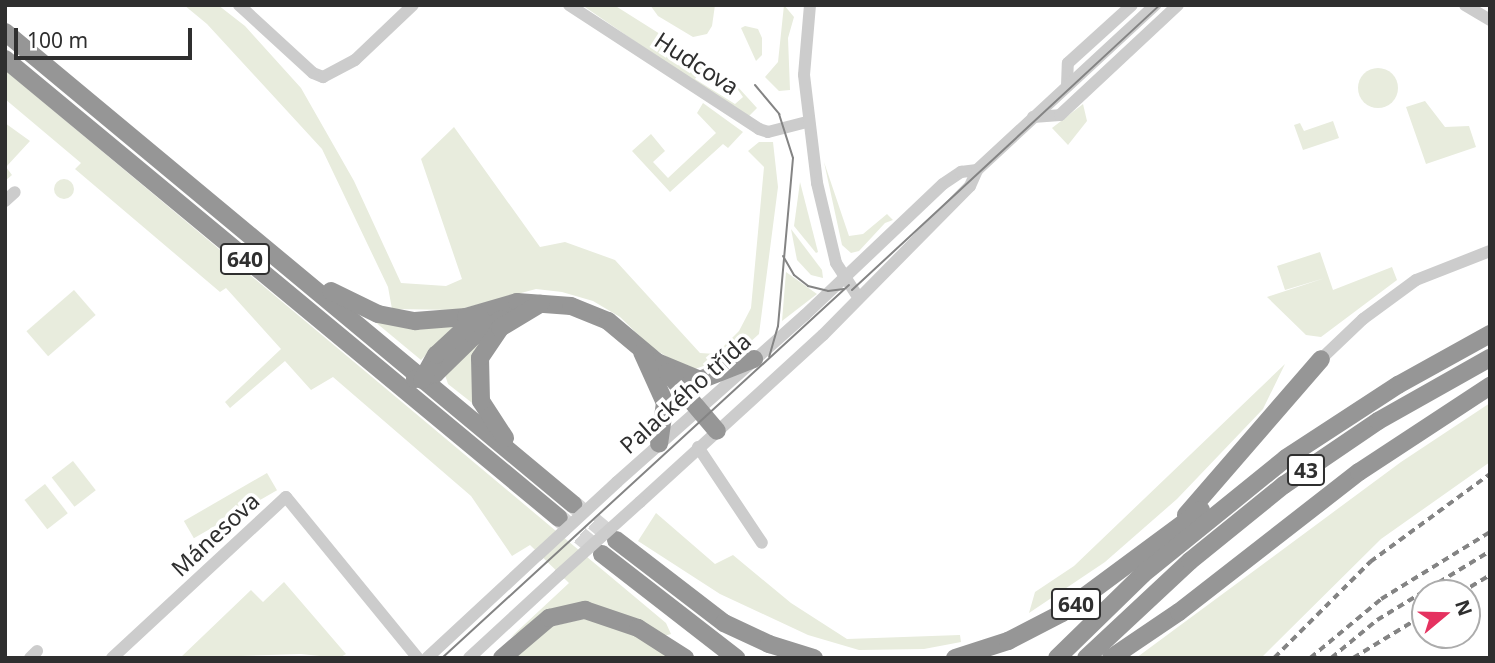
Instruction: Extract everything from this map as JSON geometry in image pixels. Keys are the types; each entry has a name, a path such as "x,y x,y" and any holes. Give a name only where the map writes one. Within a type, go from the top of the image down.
{"highway":[{"name":"640","path":"5,32 573,504"},
{"name":"640","path":"5,59 362,358 559,518"},
{"path":"297,273 364,309 391,318 439,320 484,312 517,302 542,303 599,316 641,349 655,366 691,396 696,408 716,431"},
{"path":"537,475 491,421 478,380 486,344 507,322 542,303"},
{"path":"423,379 436,355 484,312"},
{"path":"423,379 435,374 483,328 525,312"},
{"name":"43","path":"1066,649 1143,574 1286,458 1398,385 1490,334"},
{"name":"640","path":"362,358 403,378 423,379"},
{"name":"43","path":"1086,658 1139,606 1295,477 1378,421 1490,358"},
{"path":"655,366 700,380 754,359"},
{"path":"1066,649 1109,592 1165,537 1321,359"},
{"path":"655,366 665,404 659,444"},
{"name":"640","path":"423,379 420,397 434,417"},
{"path":"1111,658 1179,612 1359,472 1490,386"},
{"name":"640","path":"955,658 1008,640 1051,620 1231,486 1286,458"},
{"path":"616,540 724,623 769,644 814,658"},
{"path":"602,554 736,658"},
{"path":"502,658 549,618 585,610 638,628 685,658"}],"street":[{"path":"239,5 313,73 323,77 355,60 413,5"},
{"name":"Hudcova","path":"569,5 759,129 768,132 807,122"},
{"path":"810,5 804,75 807,122 817,183 835,263 858,297"},
{"path":"1067,86 1068,63 1132,5"},
{"name":"Palackého třída","path":"469,658 823,335 970,186 977,170 1155,5"},
{"path":"1033,117 1060,115 1178,5"},
{"path":"1465,5 1490,20"},
{"name":"Palackého třída","path":"426,658 696,408 844,279 949,178 977,170"},
{"path":"1321,359 1363,319 1416,280 1490,251"},
{"path":"698,447 762,543"},
{"name":"Mánesova","path":"112,658 286,497 418,658"}],"shaded area":[{"path":"184,5 218,5 245,26 301,88 354,181 401,283 446,286 462,279 421,159 454,127 540,247 565,242 615,260 700,353 716,354 739,331 751,308 764,167 748,151 759,142 773,142 778,187 759,334 737,354 695,369 695,374 651,347 620,317 593,301 562,292 536,289 457,310 392,309 388,287 322,149 207,24"},
{"path":"582,5 614,5 706,63 695,79 735,104 743,97 736,87 729,94 702,77 709,68 737,86 757,108 747,118"},
{"path":"650,5 715,5 712,26 707,34 693,37 658,16"},
{"path":"784,5 794,17 788,38 790,90 779,91 765,77 778,62"},
{"path":"745,26 758,29 762,38 762,55 756,61 741,28"},
{"path":"1378,68 1392,74 1398,88 1392,102 1378,108 1364,102 1358,88 1364,74"},
{"path":"5,70 666,623 671,634 664,636 636,620 549,612 510,638 569,583 530,545 512,556 471,496 333,377 311,390 285,361 230,408 225,402 281,349 226,288 220,292 75,169 81,163 5,99"},
{"path":"1425,101 1445,127 1469,126 1476,147 1426,164 1406,107"},
{"path":"703,103 743,132 728,148 723,144 670,192 632,151 651,134 665,151 653,162 668,178 716,133 697,113"},
{"path":"1083,104 1087,121 1068,145 1052,128"},
{"path":"1333,121 1339,138 1303,150 1294,125 1300,123 1304,131"},
{"path":"5,123 30,141 6,167 12,175 5,181"},
{"path":"824,162 849,236 863,234 887,214 893,220 885,223 859,251 851,253 842,245"},
{"path":"64,179 71,182 74,189 71,196 64,199 57,196 54,189 57,182"},
{"path":"800,182 818,252 816,253 794,226"},
{"path":"791,229 822,270 823,278 811,275 797,260"},
{"path":"1320,252 1333,290 1392,267 1397,280 1321,337 1306,335 1267,297 1325,278 1285,290 1277,266"},
{"path":"786,272 817,294 782,321"},
{"path":"74,290 96,315 48,356 26,331"},
{"path":"374,321 453,326 453,327 421,360"},
{"path":"482,339 472,369 476,406 448,384 445,375"},
{"path":"1285,364 1263,409 1177,499 1105,562 1029,613 1035,592 1074,566"},
{"path":"1490,403 1490,462 1381,539 1261,658 1136,658 1401,462"},
{"path":"73,461 96,490 75,507 52,478"},
{"path":"267,473 277,490 194,538 184,521"},
{"path":"45,484 68,513 47,529 25,500"},
{"path":"656,513 715,564 733,555 791,603 847,639 960,635 961,642 924,649 859,650 808,635 720,594 638,541"},
{"path":"284,582 346,654 339,658 301,654 180,658 251,590 263,602"},
{"path":"587,618 618,626 673,658 511,658 549,627"}],"tunnel":[{"path":"573,504 616,540"},
{"path":"559,518 602,554"}],"tram line":[{"path":"852,290 1160,5"},
{"path":"755,85 779,114 793,158 778,326 769,357"},
{"path":"783,256 794,275 808,286 828,291 844,289"},
{"path":"442,658 849,285"}],"railway":[{"path":"1274,658 1370,562 1490,474"},
{"path":"1310,658 1381,599 1490,532"},
{"path":"1331,658 1377,620 1490,551"},
{"path":"1481,580 1490,575"},
{"path":"1353,658 1411,623"}]}
